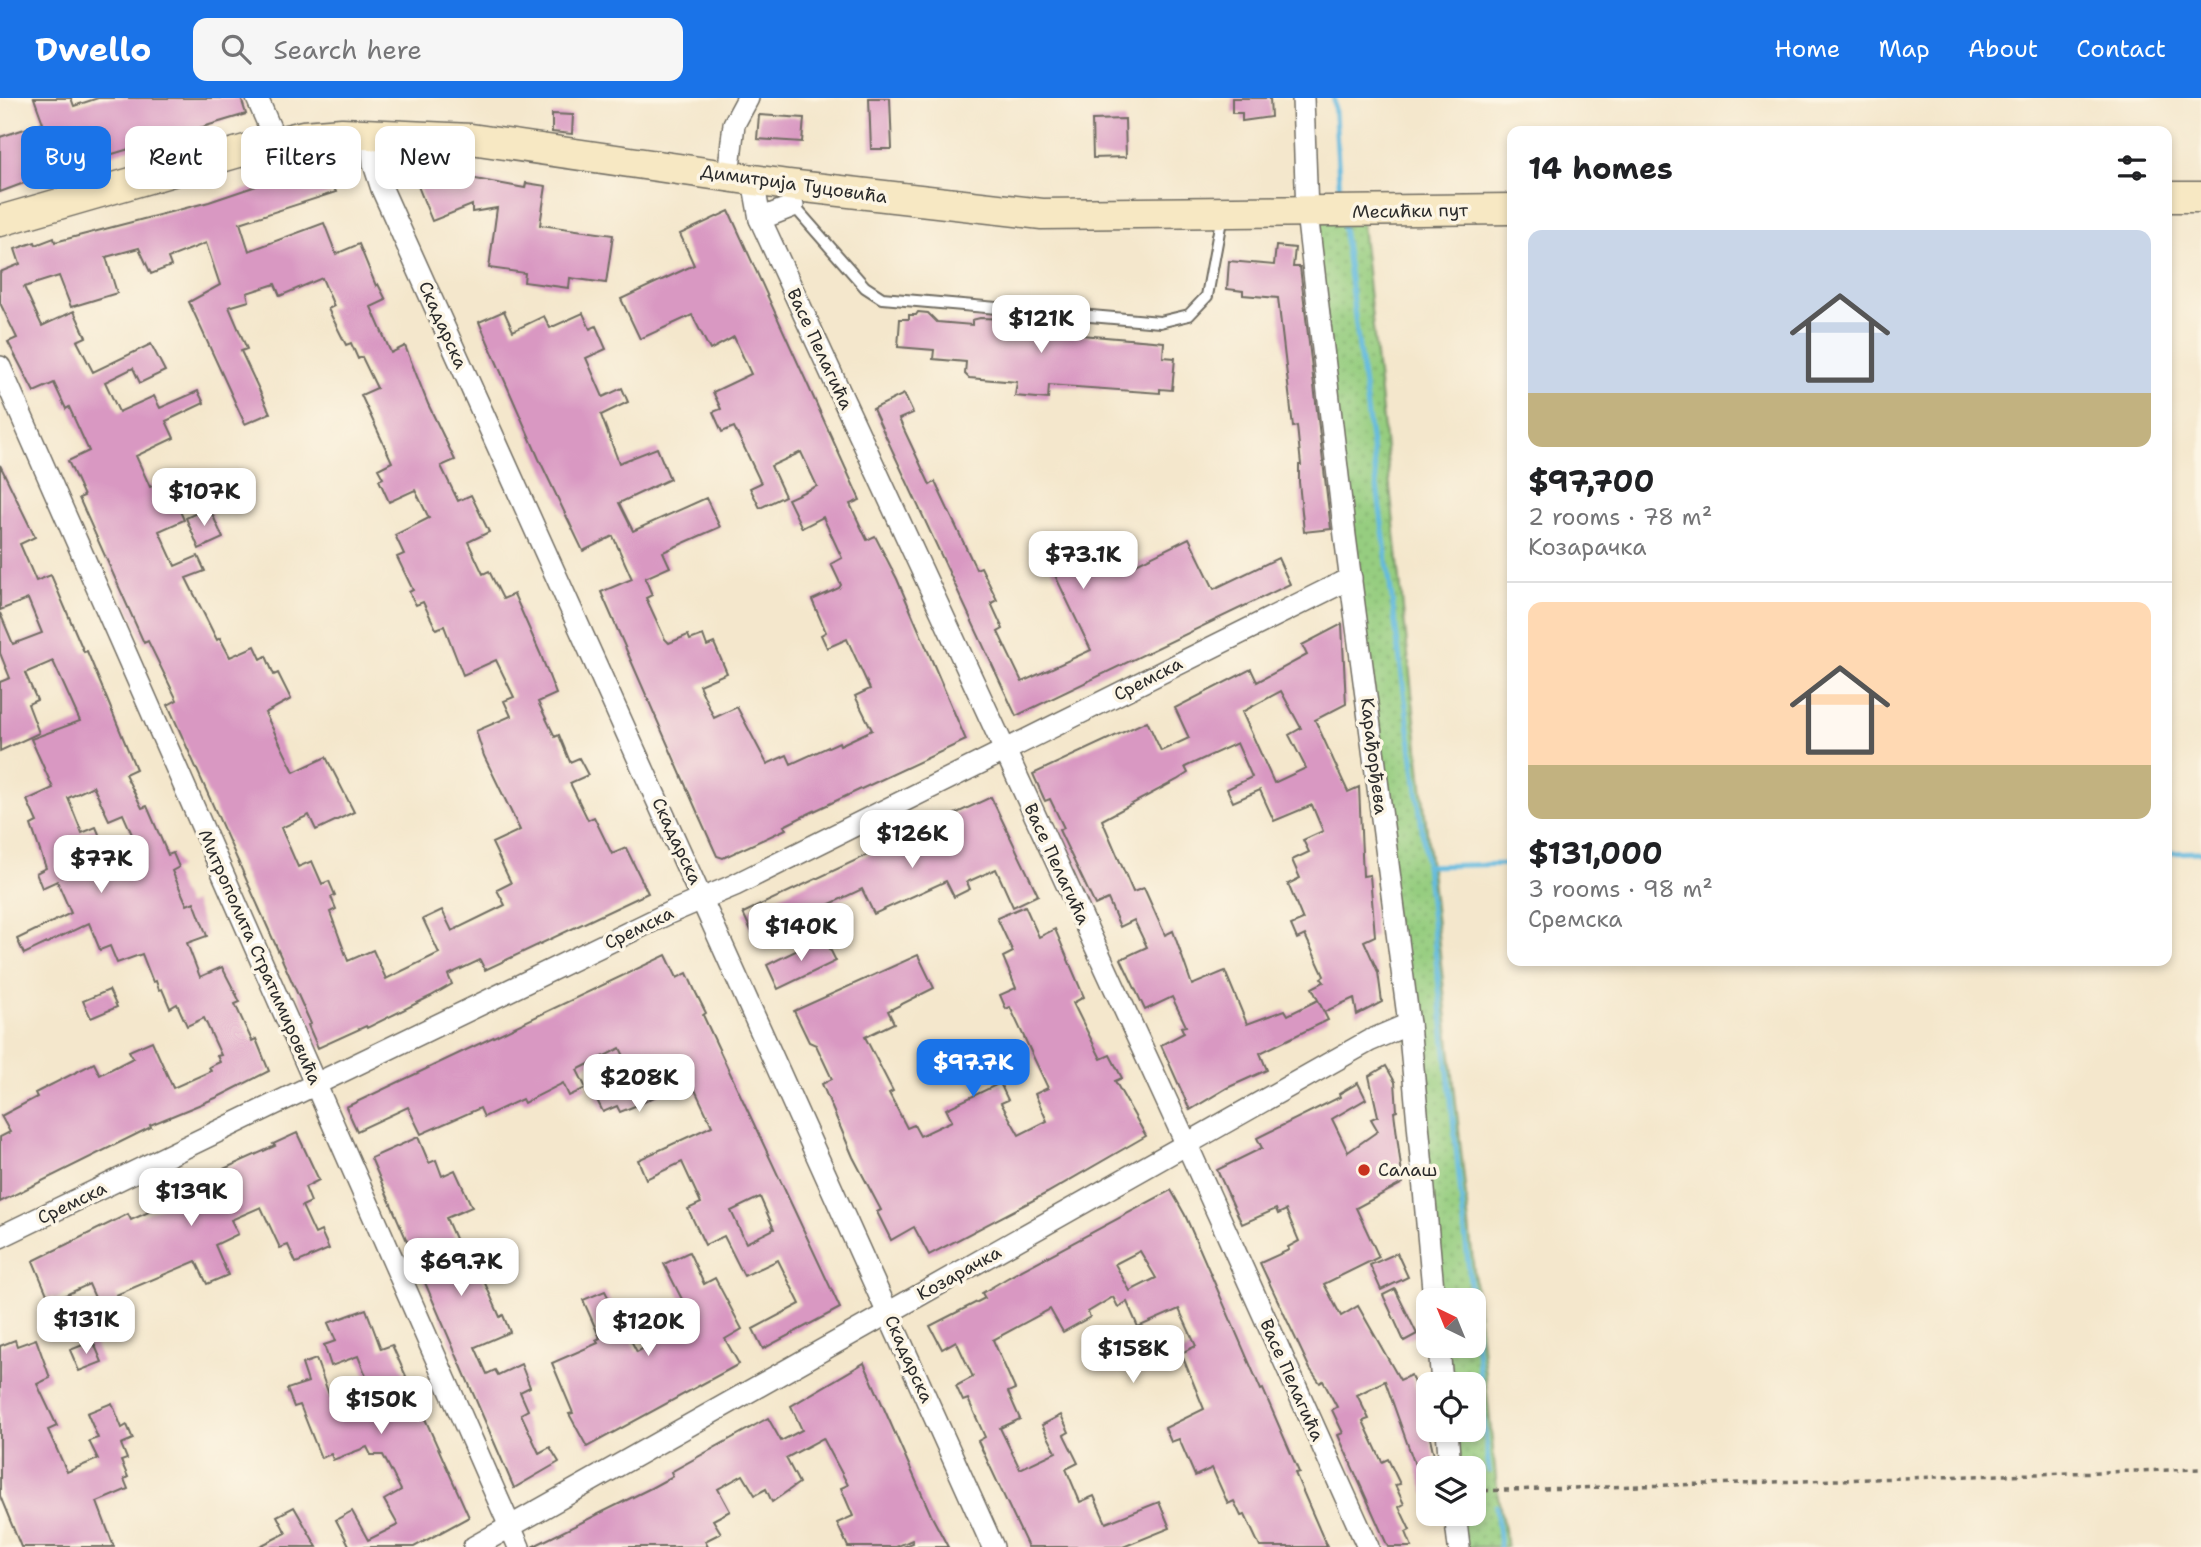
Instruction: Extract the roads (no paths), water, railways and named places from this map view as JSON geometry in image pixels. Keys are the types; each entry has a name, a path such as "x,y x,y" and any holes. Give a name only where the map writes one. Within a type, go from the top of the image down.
{"street":[{"path":"257,98 269,126"},
{"name":"Васе Пелагића","path":"748,98 734,124 741,178 1187,1145 1367,1547"},
{"name":"Карађорђева","path":"1303,98 1307,213 1409,1024 1433,1288"},
{"name":"Димитрија Туцовића","path":"361,134 471,139 741,178 791,196 1042,214 1307,213"},
{"name":"Скадарска","path":"372,134 372,156 382,189 703,897 993,1547"},
{"name":"Димитрија Туцовића","path":"0,221 241,152"},
{"path":"760,219 791,196"},
{"path":"2172,197 2201,197"},
{"name":"Месићки пут","path":"1307,213 1507,209"},
{"name":"Митрополита Стратимировића","path":"0,367 519,1547"},
{"name":"Сремска","path":"0,1237 703,897 735,885 1351,578"},
{"name":"Козарачка","path":"474,1547 1369,1041 1409,1024"},
{"path":"1456,1526 1459,1547"}],"lane":[{"path":"791,196 865,287 882,298 1160,322 1189,315 1207,296 1223,213"}],"waterway":[{"path":"1334,98 1340,196"},
{"path":"1343,226 1424,844 1471,1288"},
{"path":"2172,853 2201,852"},
{"path":"1426,866 1507,864"},
{"path":"1478,1358 1489,1471"},
{"path":"1496,1506 1500,1547"}],"place":[{"name":"Салаш","path":"1364,1170"}]}
